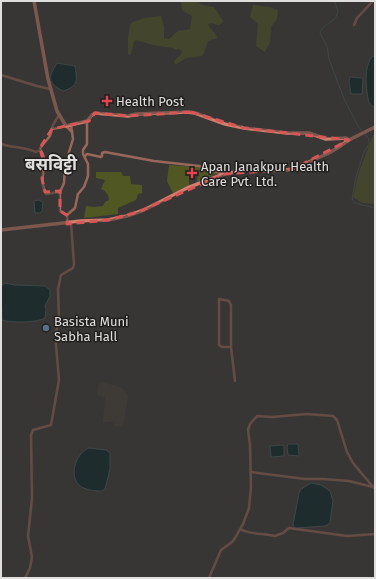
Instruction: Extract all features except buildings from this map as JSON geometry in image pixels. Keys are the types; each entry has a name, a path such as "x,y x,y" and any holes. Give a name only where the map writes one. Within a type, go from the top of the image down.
{"street":[{"path":"34,1 51,89 59,115 72,132"},
{"path":"354,25 357,18 373,1"},
{"path":"1,75 51,89"},
{"path":"52,129 87,121 95,113 128,116 136,114 195,112 225,124 244,128 287,133 309,133 322,138 346,138 349,140"},
{"path":"1,144 36,152 40,150 50,136 53,124 59,115"},
{"path":"67,215 75,208 78,194 84,187 86,181 88,167 83,150 87,144 87,121"},
{"path":"25,578 30,568 32,557 28,536 32,498 31,435 33,430 50,425 57,397 59,380 56,345 56,332 60,320 58,289 61,274 71,269 74,264 67,215 60,211 60,192 64,183 65,165 73,139 71,125"},
{"path":"1,230 108,220 127,216 144,210 187,188 224,174 253,169 281,171 293,169 334,150 349,140 375,127"},
{"path":"40,150 44,164 42,179 45,192 46,194 60,192"},
{"path":"85,156 88,154 101,157 102,153 105,152 154,161 199,166 224,174"},
{"path":"231,347 222,347 219,345 219,300 228,301 230,303 231,347 235,381"},
{"path":"209,578 221,550 232,542 243,524 249,508 251,472 248,430 255,417 307,414 330,415 337,420 347,452 353,463 375,488"},
{"path":"251,472 306,479 349,481 375,488"},
{"path":"240,529 245,532 275,536 283,533 289,528 347,536 375,534"}],"highlighted area":[{"path":"191,112 244,128 349,140 293,169 224,174 138,212 108,220 67,224 68,216 60,211 60,191 45,192 42,179 44,164 40,148 52,129 89,121 95,113 128,116"}],"shaded area":[{"path":"102,382 122,388 128,395 123,427 114,426 114,422 103,422 105,397 97,395 99,383"}],"green space":[{"path":"181,1 200,1 199,3 202,5 214,7 223,21 219,25 208,24 217,38 208,41 202,56 186,58 176,64 174,63 182,51 136,40 134,41 131,54 128,54 128,37 130,25 133,22 145,18 161,16 164,27 164,38 169,39 178,31 190,29 192,16 182,10"},
{"path":"253,5 270,7 278,10 277,19 271,27 270,42 265,52 256,46 258,24 250,17"},
{"path":"373,135 375,135 375,204 362,203 353,197 358,175"},
{"path":"169,165 198,167 218,173 197,182 198,172 189,172 189,185 173,193 167,181"},
{"path":"96,172 121,172 123,176 130,176 131,184 142,185 142,193 138,194 136,200 118,208 118,214 84,218 86,206 103,206 105,202 109,200 107,193 101,189 105,180 96,178"}],"water":[{"path":"373,56 375,56 375,108 369,103 366,85 368,65"},
{"path":"57,63 75,66 76,82 72,87 63,91 54,85 51,79 52,72"},
{"path":"350,77 363,78 362,94 351,94 349,81"},
{"path":"38,200 43,202 42,211 40,213 35,213 34,201"},
{"path":"5,283 15,285 45,286 50,290 50,296 45,306 45,318 36,321 24,322 2,320 1,286"},
{"path":"288,444 298,444 299,456 288,455"},
{"path":"270,446 284,446 284,456 271,457"},
{"path":"89,448 106,450 110,453 110,469 105,489 102,491 83,488 75,479 74,469 78,458 85,450"},
{"path":"311,483 321,485 330,491 333,501 330,522 325,526 295,528 293,525 299,493 301,489"}],"waterway":[{"path":"334,1 337,8 336,17 326,25 320,33 327,46 329,59 344,99 358,126 363,132"},
{"path":"365,134 369,139 369,144 364,152 356,177 352,199 355,203 375,208"}],"place":[{"name":"Health Post","path":"107,101"},
{"name":"Apan Janakpur Health Care Pvt. Ltd.","path":"192,173"},
{"name":"Basista Muni Sabha Hall","path":"46,328"}],"district":[{"name":"बसविट्टी","path":"51,164"}]}
